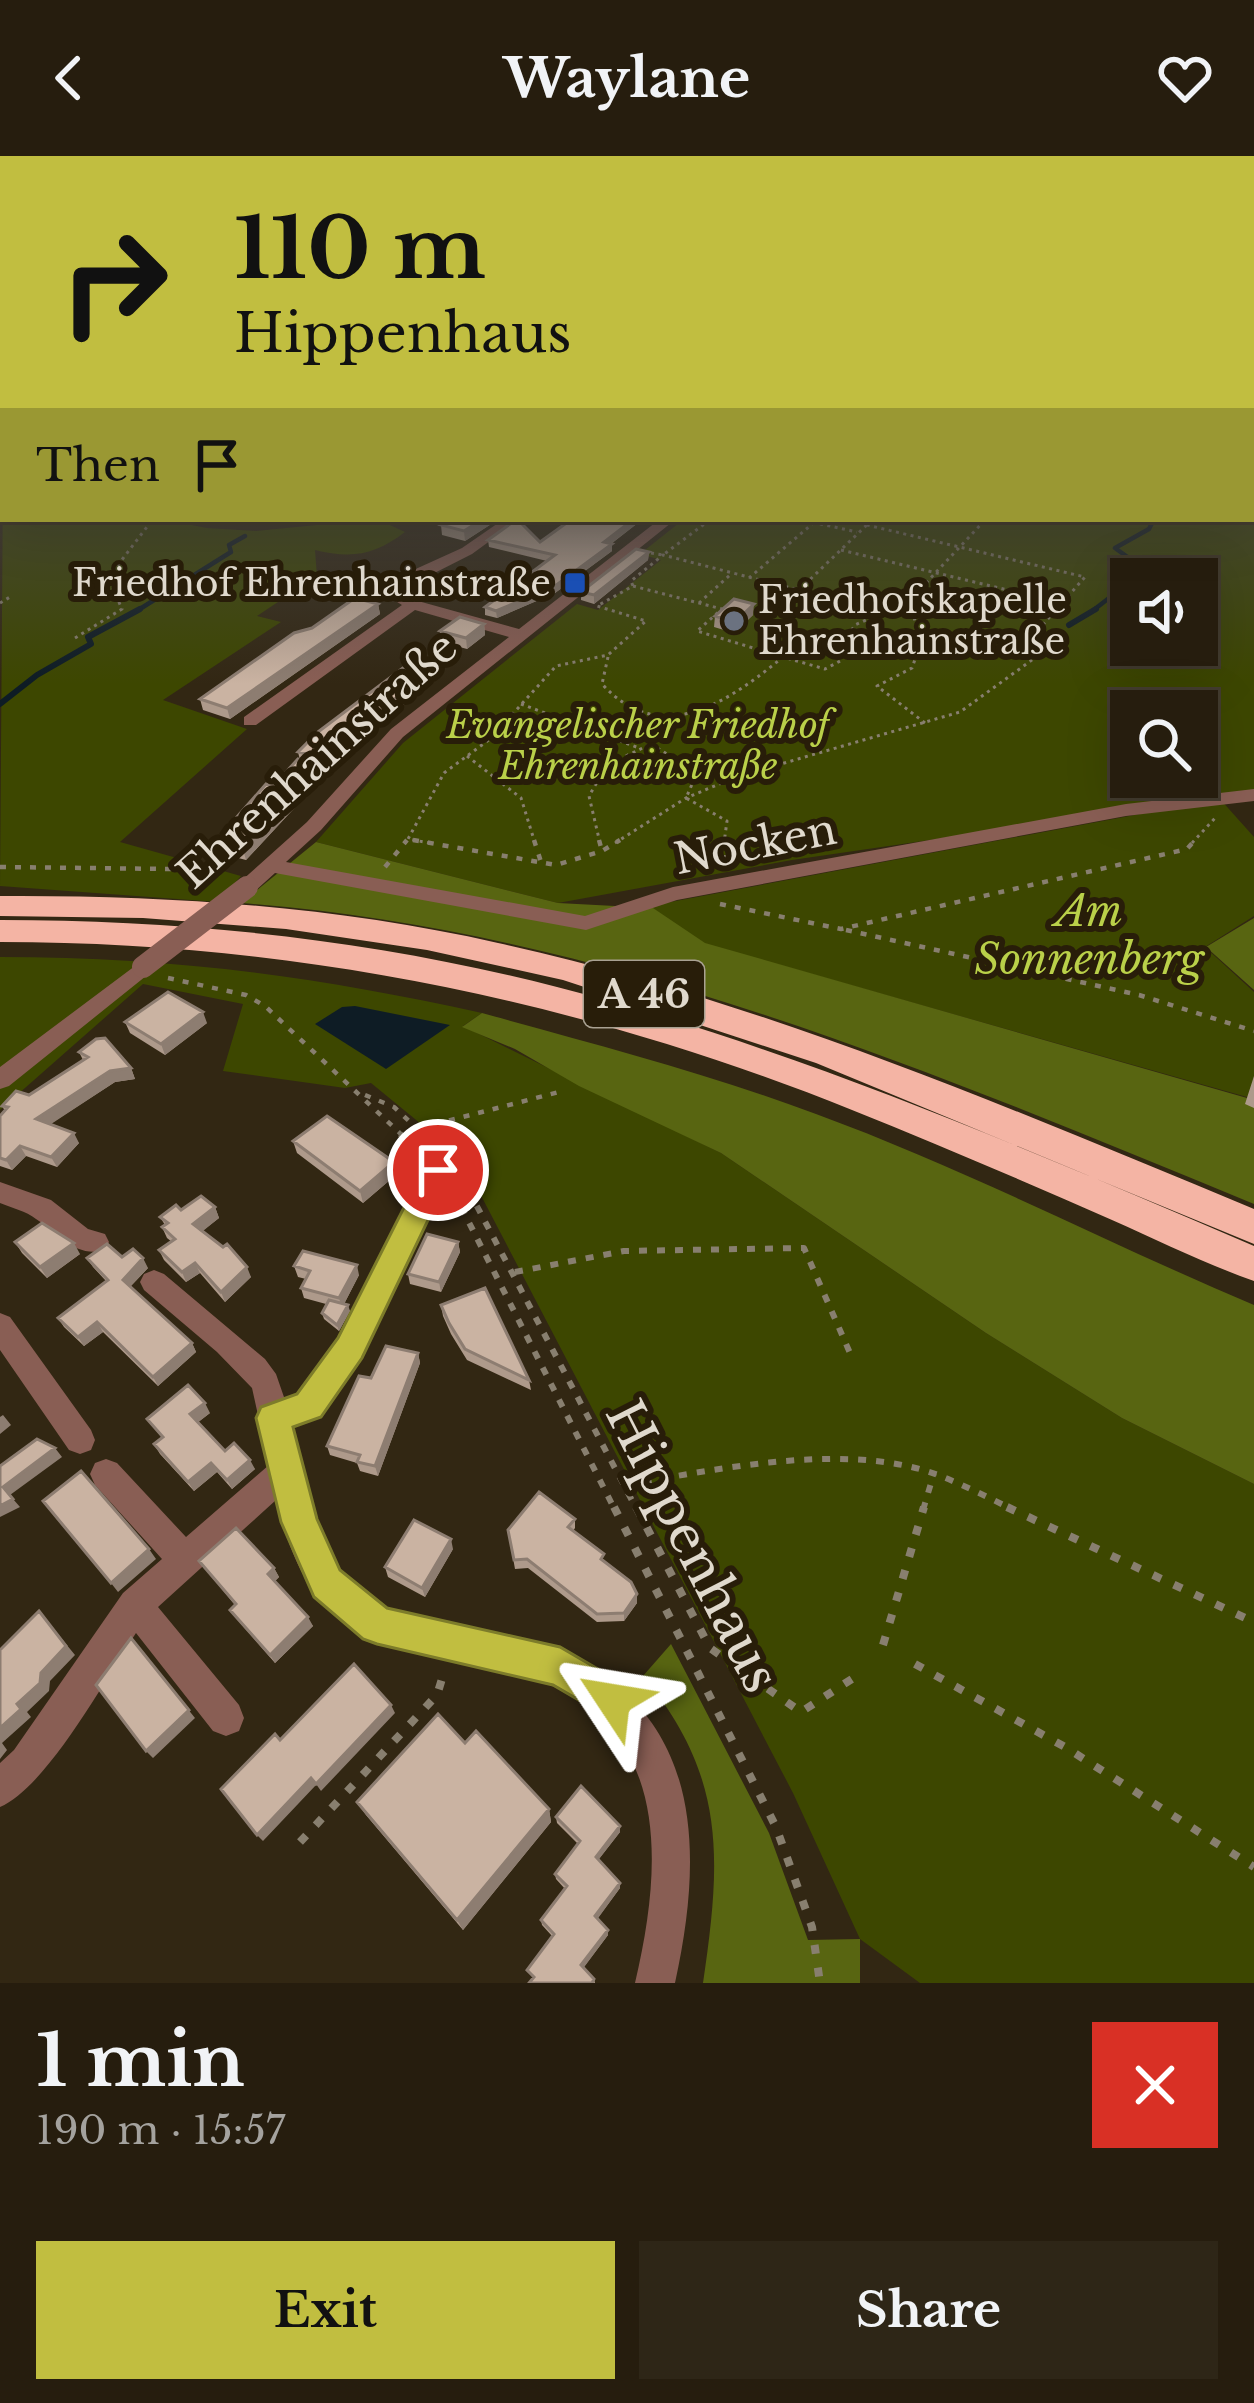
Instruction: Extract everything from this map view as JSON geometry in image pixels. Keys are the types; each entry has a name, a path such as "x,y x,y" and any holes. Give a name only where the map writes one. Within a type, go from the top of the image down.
{"highway":[{"name":"A 46","path":"0,906 269,917 446,944 565,970 855,1062 1254,1227"},
{"name":"A 46","path":"0,931 257,943 411,966 553,998 671,1033 845,1094 1254,1264"}],"street":[{"name":"Ehrenhainstraße","path":"508,522 467,551 388,592 412,604 520,635"},
{"name":"Ehrenhainstraße","path":"0,1080 273,866 397,733 662,522"},
{"name":"Ehrenhainstraße","path":"250,721 412,604"},
{"name":"Nocken","path":"273,866 586,923 673,894 1126,810 1254,795"},
{"path":"274,1418 309,1406 350,1348 448,1166"},
{"path":"0,1192 42,1208 80,1238 95,1242"},
{"path":"154,1282 265,1381 304,1537 327,1583 377,1625 453,1645 517,1655 577,1676 613,1700 650,1751 670,1816 674,1856 671,1916 655,1983"},
{"path":"0,1326 80,1440"},
{"path":"0,1788 27,1762 135,1605 288,1469"},
{"path":"106,1474 185,1560"},
{"path":"135,1605 226,1718"}],"path":[{"path":"75,638 122,609 108,578 151,522"},
{"path":"633,586 631,581 707,522"},
{"path":"749,578 815,522"},
{"path":"820,522 859,533"},
{"path":"628,549 799,590 870,522"},
{"path":"370,886 407,839 444,773 490,739 556,666 608,655 646,621 597,606 633,586 722,609 697,631 825,669 842,659 844,642 855,625 909,601 983,522"},
{"path":"407,839 556,865 602,851 686,799 736,777 960,712 1043,652 1040,628 1085,577 867,525"},
{"path":"841,550 1062,603"},
{"path":"699,603 731,573"},
{"path":"0,603 10,597"},
{"path":"909,601 921,642 912,668 877,686 925,723"},
{"path":"608,655 602,684 612,699 633,710 665,717 707,711 742,692 783,657"},
{"path":"521,704 641,748"},
{"path":"602,851 589,796 607,765 651,744 665,717"},
{"path":"651,744 697,773 686,799"},
{"path":"467,756 521,798 541,862"},
{"path":"686,799 727,821 722,854 734,885"},
{"path":"842,929 1187,849 1221,812"},
{"path":"0,868 172,869 249,886"},
{"path":"673,894 1139,995 1254,1031"},
{"name":"Hippenhaus","path":"140,969 246,995 265,1006 448,1166 461,1202 776,1827 812,1927 820,1983"},
{"path":"420,1128 563,1091"},
{"path":"360,1093 394,1107 420,1128 448,1166 514,1272 710,1648 801,1712 858,1676"},
{"path":"514,1272 567,1256 654,1245 804,1248 850,1353"},
{"path":"626,1485 767,1460 856,1461 934,1473 1254,1622"},
{"path":"883,1645 934,1473"},
{"path":"300,1842 437,1695 453,1645"},
{"path":"915,1664 1065,1747 1254,1867"}],"green space":[{"path":"3,522 176,522 256,531 383,522 405,532 363,553 315,550 317,576 257,616 281,622 163,700 247,729 120,842 241,876 218,902 0,886"},
{"name":"Evangelischer Friedhof Ehrenhainstraße","path":"680,522 1254,522 1254,793 792,860 558,903 316,842 403,743 577,604 598,610 661,560 640,554"},
{"name":"Am Sonnenberg","path":"1220,799 1254,837 1254,916 1205,947 1254,992 1254,1099 705,944 649,906"},
{"path":"316,842 558,903 653,908 705,943 1254,1100 1254,1204 884,1057 632,974 503,942 373,918 241,903"},
{"path":"1254,918 1254,990 1206,947"},
{"path":"0,957 242,971 482,1013 463,1026 721,1153 986,1333 1122,1418 1254,1484 1254,1983 920,1983 860,1939 793,1793 476,1186 432,1133 371,1083 345,1088 223,1071 243,1004 143,984 0,1110"},
{"path":"482,1013 692,1072 816,1114 927,1158 1254,1305 1254,1484 1122,1418 986,1333 721,1153 462,1027"},
{"path":"671,1644 769,1833 808,1940 860,1939 860,1983 703,1983 714,1858 704,1785 670,1713 643,1676"}],"water":[{"path":"342,1007 450,1025 386,1069 315,1024"}],"building":[{"path":"446,522 478,522 464,531 441,525"},
{"path":"513,522 520,522 540,542 568,522 630,522 604,542 612,544 555,586 496,611 485,607 555,555 488,540"},
{"path":"636,549 649,552 594,595 581,592"},
{"path":"355,598 378,604 227,708 200,699 294,633 312,628"},
{"path":"734,599 754,604 735,622 715,616"},
{"path":"460,617 484,624 466,638 440,631"},
{"path":"403,668 426,675 319,757 298,752 318,732"},
{"path":"298,759 322,764 243,849 215,842 266,784 273,786"},
{"path":"168,992 203,1012 161,1044 125,1022"},
{"path":"105,1038 131,1068 110,1071 36,1119 74,1133 51,1157 20,1146 6,1160 0,1158 0,1116 8,1107 2,1106 16,1091 29,1095 88,1057 79,1052"},
{"path":"327,1116 394,1162 360,1191 293,1141"},
{"path":"201,1196 215,1207 193,1224 223,1247 227,1244 247,1267 221,1292 195,1263 182,1272 159,1250 175,1239 162,1227 168,1223 160,1217"},
{"path":"42,1223 74,1243 40,1267 15,1242"},
{"path":"427,1234 458,1242 439,1282 408,1274"},
{"path":"107,1244 122,1257 133,1249 143,1258 123,1280 192,1343 153,1377 97,1322 78,1337 58,1318 108,1280 87,1258"},
{"path":"303,1251 357,1265 339,1298 301,1288 310,1271 294,1266"},
{"path":"485,1288 529,1380 465,1349 449,1323 441,1305"},
{"path":"329,1300 348,1305 337,1325 322,1313"},
{"path":"386,1346 418,1353 375,1466 357,1462 360,1455 327,1446 359,1376 371,1378"},
{"path":"188,1385 205,1403 190,1414 225,1451 234,1443 250,1460 227,1480 211,1463 188,1482 154,1444 163,1437 147,1419"},
{"path":"37,1439 55,1448 3,1487 13,1499 0,1506 0,1466"},
{"path":"81,1471 149,1549 111,1583 43,1501"},
{"path":"539,1492 575,1519 568,1527 631,1582 637,1594 624,1613 597,1614 527,1559 514,1560 508,1530"},
{"path":"414,1520 451,1539 422,1588 385,1567"},
{"path":"236,1528 274,1568 268,1574 308,1617 270,1655 230,1610 236,1604 199,1561"},
{"path":"39,1611 66,1646 41,1673 40,1683 17,1704 21,1709 0,1728 0,1650"},
{"path":"131,1638 189,1710 146,1751 96,1685"},
{"path":"354,1664 391,1705 316,1784 311,1778 257,1835 221,1789 275,1734 280,1740"},
{"path":"438,1714 465,1743 476,1731 549,1809 457,1920 357,1802"},
{"path":"581,1786 620,1826 596,1857 620,1883 595,1916 608,1930 581,1965 594,1979 592,1983 529,1983 534,1977 527,1970 554,1934 541,1920 567,1886 555,1874 580,1841 556,1817"}],"waterway":[{"path":"1129,558 1115,548 1149,529 1152,522"},
{"path":"139,610 231,552 229,545 245,536"},
{"path":"1091,612 1110,597"},
{"path":"1091,612 1096,609"},
{"path":"0,704 37,675 91,644 88,637 139,610"},
{"path":"135,612 139,610"},
{"path":"1069,625 1091,612"}],"place":[{"name":"Friedhof Ehrenhainstraße","path":"575,583"},
{"name":"Friedhofskapelle Ehrenhainstraße","path":"734,621"}],"route":[{"path":"438,1170 350,1348 309,1406 274,1418 299,1522 327,1583 377,1625 560,1667 613,1700"}]}
